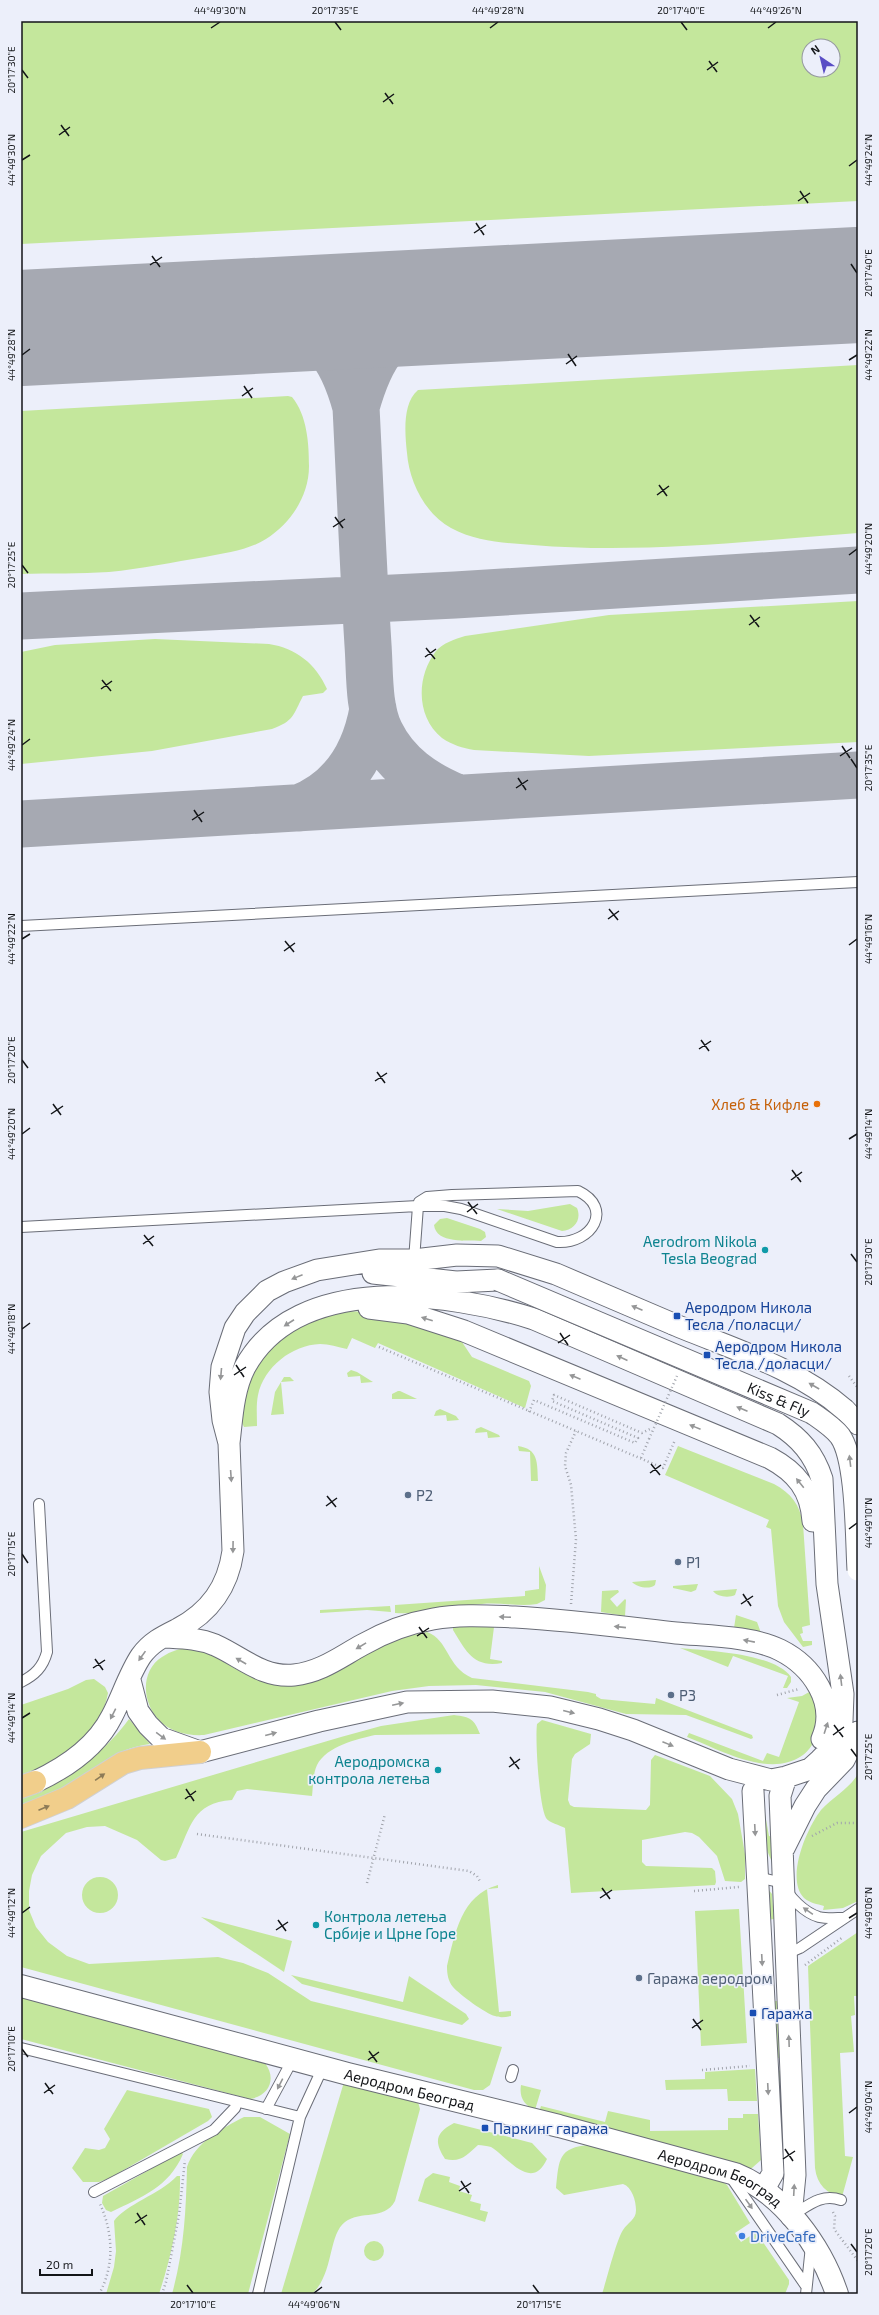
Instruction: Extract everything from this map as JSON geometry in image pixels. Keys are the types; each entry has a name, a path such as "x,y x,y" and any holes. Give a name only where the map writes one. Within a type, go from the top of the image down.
{"main road":[{"path":"21,1817 67,1798 123,1763 140,1758 200,1752"}],"street":[{"path":"229,1443 223,1420 220,1392 222,1367 235,1328 253,1303 267,1291 317,1270 379,1260 414,1268 496,1265 556,1274 789,1372 824,1392 851,1417"},
{"name":"Kiss & Fly","path":"414,1268 456,1282 498,1280 812,1413 827,1423 840,1436 849,1454 858,1570"},
{"path":"28,1785 57,1772 96,1741 111,1718 141,1656 161,1637 194,1620 205,1611 223,1587 231,1567 233,1551 233,1508 229,1443 236,1390 245,1367 256,1352 270,1337 290,1322 324,1307 358,1299 387,1297 429,1297 452,1300 507,1310 534,1319 778,1424 796,1435 817,1464 822,1479 827,1584 836,1655 843,1694 841,1728 834,1746 810,1769 788,1782 753,1791 727,1776 702,1758"},
{"path":"452,1300 502,1300 530,1304 616,1326 749,1381 784,1403 801,1419 814,1437 827,1462 832,1483 839,1617 836,1655"},
{"path":"324,1307 382,1309 408,1313 464,1331 770,1458 782,1465 802,1485 812,1505 820,1618 836,1655"},
{"path":"161,1637 193,1638 216,1645 256,1669 274,1674 293,1675 312,1672 339,1660 362,1644 396,1629 431,1619 489,1616 568,1621 746,1640 774,1648 785,1653 816,1681 824,1696 828,1713 827,1727 817,1748 788,1782 782,1854 795,2181 791,2216"},
{"path":"130,1680 138,1711 148,1725 162,1738 200,1752 319,1721 407,1702 485,1701 550,1707 598,1719 633,1730 702,1758 753,1776 788,1782 804,1794 816,1789"},
{"path":"782,1854 796,1820 816,1789 844,1760 858,1732"},
{"path":"753,1791 750,1882 773,2173 764,2189"},
{"name":"Аеродром Београд","path":"21,1986 323,2067 604,2138 727,2172 747,2179 764,2189 779,2201 791,2216 811,2244 826,2270 837,2294"}],"lane":[{"path":"21,926 858,882"},
{"path":"21,1227 418,1206 445,1206 461,1209 557,1242 568,1242 580,1238 590,1232 595,1224 596,1209 593,1202 586,1195 578,1192 426,1197 419,1202 418,1206 414,1268"},
{"path":"21,1682 38,1671 45,1661 47,1652 39,1504"},
{"path":"750,1882 783,1884 786,1891 813,1915 827,1918 844,1918"},
{"path":"786,1954 800,1948 858,1909"},
{"path":"21,2048 300,2118"},
{"path":"266,2109 293,2059"},
{"path":"258,2294 300,2118 323,2067"},
{"path":"94,2192 218,2127 235,2108 237,2102"},
{"path":"727,2172 806,2290"},
{"path":"791,2216 819,2198 825,2197 841,2200"},
{"path":"806,2290 811,2244"}],"path":[{"path":"379,1347 663,1468 675,1440"},
{"path":"641,1458 679,1372"},
{"path":"849,1376 858,1388"},
{"path":"529,1412 534,1400 635,1443 638,1438 552,1400 554,1395 642,1433"},
{"path":"568,1621 576,1539 571,1485 565,1466 566,1453 576,1431"},
{"path":"777,1695 804,1687"},
{"path":"368,1883 385,1814"},
{"path":"810,1838 837,1823 858,1823"},
{"path":"197,1834 469,1871 477,1876 481,1883"},
{"path":"694,1890 750,1882"},
{"path":"804,1965 846,1935"},
{"path":"702,2070 757,2066"},
{"path":"162,2294 166,2282 179,2215 183,2167 190,2143"},
{"path":"94,2192 109,2228 111,2251 108,2270 99,2294"},
{"path":"825,2197 835,2216 834,2229 858,2261"}],"green space":[{"path":"21,21 858,21 858,201 21,244"},
{"path":"858,365 858,533 736,543 614,548 574,547 491,541 461,533 442,522 433,514 420,496 408,464 405,429 407,411 409,403 418,390"},
{"path":"288,396 292,397 297,404 304,421 308,448 308,477 302,498 291,517 266,539 252,546 229,552 133,569 98,573 21,574 21,411"},
{"path":"858,601 858,742 589,756 474,750 450,743 442,738 433,729 423,708 422,684 429,661 436,651 442,646 465,636 609,615"},
{"path":"155,639 269,644 279,646 296,653 311,665 327,689 323,693 303,696 292,717 285,723 272,729 152,751 21,764 21,652 55,645"},
{"path":"570,1204 577,1208 578,1220 570,1229 562,1231 497,1209 528,1211"},
{"path":"447,1218 480,1229 485,1232 486,1237 481,1241 461,1241 446,1238 436,1231 434,1225 440,1219"},
{"path":"347,1311 368,1312 458,1336 472,1357 529,1381 531,1386 525,1408 378,1343 375,1348 352,1338 347,1349 323,1344 310,1345 299,1348 281,1359 266,1375 261,1385 257,1399 257,1426 244,1427 241,1415 245,1394 255,1371 278,1340 298,1325 319,1317"},
{"path":"351,1370 373,1382 361,1383 360,1376 348,1377 347,1373"},
{"path":"284,1377 290,1377 294,1381 281,1382"},
{"path":"281,1382 284,1414 271,1415 275,1392"},
{"path":"398,1391 417,1399 392,1399 392,1394"},
{"path":"440,1409 456,1416 459,1420 447,1421 446,1415 434,1416 436,1411"},
{"path":"481,1427 499,1435 500,1437 488,1438 487,1432 475,1433 476,1429"},
{"path":"518,1446 530,1450 536,1458 538,1481 531,1481 530,1452 519,1451"},
{"path":"678,1446 774,1484 785,1491 794,1500 800,1511 803,1524 810,1625 802,1627 803,1633 800,1634 803,1641 812,1641 812,1645 803,1647 784,1622 778,1606 771,1529 766,1527 769,1520 665,1475"},
{"path":"539,1566 546,1585 545,1600 537,1604 471,1605 428,1612 395,1613 395,1605 525,1596 525,1591 539,1589"},
{"path":"656,1580 655,1585 646,1588 632,1582"},
{"path":"698,1584 696,1590 691,1592 673,1588 673,1586"},
{"path":"737,1589 735,1595 730,1596 720,1596 713,1591"},
{"path":"618,1590 619,1592 610,1599 617,1607 625,1599 626,1600 625,1616 601,1612 602,1591"},
{"path":"390,1606 391,1612 367,1610 320,1613 320,1610"},
{"path":"736,1615 757,1622 761,1633 734,1628"},
{"path":"458,1626 508,1626 494,1627 490,1659 502,1661 502,1663 484,1663 472,1656 462,1645 453,1630 453,1628"},
{"path":"427,1632 440,1641 457,1667 472,1678 588,1692 596,1694 596,1696 601,1699 655,1704 656,1698 752,1735 753,1738 751,1739 686,1715 626,1714 545,1692 476,1685 429,1686 392,1691 204,1735 192,1735 168,1728 153,1713 149,1705 146,1687 150,1670 162,1657 177,1650 191,1649 204,1652 241,1672 254,1677 307,1681 326,1677 344,1668 367,1653 389,1643 412,1635"},
{"path":"680,1648 723,1652 756,1658 782,1669 791,1677 791,1682 787,1688 783,1688 788,1676 733,1656 728,1667"},
{"path":"94,1679 105,1687 108,1693 104,1708 97,1722 75,1746 63,1755 49,1764 21,1777 21,1705 68,1689 86,1680"},
{"path":"811,1691 818,1710 815,1738 812,1745 803,1755 790,1762 776,1764 745,1760 687,1737 689,1733 763,1761 767,1753 779,1757 799,1702 787,1698 802,1696"},
{"path":"454,1715 468,1718 474,1722 480,1734 375,1735 343,1744 328,1753 317,1765 314,1776 312,1796 247,1789 237,1791 232,1800 219,1802 208,1806 201,1811 190,1827 176,1858 165,1861 161,1860 137,1840 105,1826 87,1827 66,1833 41,1856 32,1875 29,1891 29,1910 36,1927 48,1942 67,1956 89,1964 218,1957 243,1963 268,1973 311,2001 502,2047 490,2085 483,2090 474,2090 21,1967 21,1832 381,1726"},
{"path":"129,1719 150,1744 138,1746 109,1758 68,1786 21,1807 21,1797 53,1782 81,1766 105,1746"},
{"path":"542,1720 591,1734 590,1744 575,1754 572,1759 568,1800 570,1805 574,1807 646,1810 650,1805 651,1760 655,1755 710,1776 732,1799 738,1814 745,1854 745,1879 741,1882 725,1881 717,1856 699,1837 692,1833 685,1832 642,1840 642,1862 646,1866 712,1868 715,1871 715,1885 571,1893 565,1828 547,1820 541,1800 537,1757 537,1724"},
{"path":"858,1774 858,1901 843,1908 823,1910 824,1906 806,1900 799,1889 797,1866 800,1853 804,1840 815,1818 826,1805 846,1789"},
{"path":"762,1813 765,1814 769,1836 772,1837 774,1867 763,1841"},
{"path":"104,1877 113,1882 117,1888 117,1902 113,1908 104,1913 96,1913 87,1908 83,1902 82,1891 87,1882 93,1878"},
{"path":"498,1885 498,1888 488,1889"},
{"path":"766,1887 772,1894 774,1919 767,1920"},
{"path":"487,1889 499,2012 511,2011 511,2016 507,2017 499,2017 485,2012 453,1987 448,1975 447,1966 453,1941 462,1917 476,1897"},
{"path":"739,1909 747,2043 701,2046 695,1911"},
{"path":"201,1917 292,1941 284,1972"},
{"path":"858,1932 858,1996 854,1996 855,2015 851,2016 854,2052 840,2053 845,2156 853,2157 842,2197 832,2194 820,2184 815,2168 808,1966"},
{"path":"291,1975 403,2002 409,1976 466,2014 469,2019 462,2025 302,1984"},
{"path":"21,1994 265,2063 269,2069 271,2081 266,2091 257,2097 250,2099 21,2039"},
{"path":"771,2001 779,2001 782,2059 774,2057"},
{"path":"755,2069 757,2101 728,2101 727,2089 666,2090 665,2080 705,2079 705,2072"},
{"path":"775,2069 783,2072 786,2151 780,2151"},
{"path":"344,2082 418,2102 420,2109 395,2201 385,2211 358,2216 345,2222 336,2236 324,2276 319,2286 312,2294 281,2294"},
{"path":"521,2085 541,2090 535,2110 528,2106 523,2100"},
{"path":"127,2090 209,2109 212,2117 208,2121 110,2178 99,2182 83,2182 72,2168 85,2148 99,2150 105,2148 110,2139 104,2129"},
{"path":"541,2106 605,2122 608,2111 650,2120 650,2131 728,2130 728,2118 743,2118 743,2114 758,2114 761,2160 752,2168 745,2168 539,2112"},
{"path":"244,2117 260,2117 290,2134 248,2294 172,2294 184,2231 187,2167 196,2150 203,2143 219,2131"},
{"path":"454,2123 532,2143 547,2159 541,2169 533,2173 526,2172 518,2169 491,2147 478,2145 460,2159 445,2159 439,2148 438,2138 443,2130"},
{"path":"590,2145 720,2180 727,2185 750,2223 735,2233 741,2242 756,2232 789,2280 785,2294 602,2294 620,2235 635,2216 636,2206 631,2191 623,2184 564,2195 556,2188 558,2170 562,2157 566,2152 579,2146"},
{"path":"181,2152 183,2154 170,2175 153,2190 111,2212 106,2210 102,2203 103,2196"},
{"path":"433,2173 450,2177 449,2182 460,2186 459,2191 472,2195 470,2201 481,2204 480,2210 488,2212 485,2222 418,2201 425,2179"},
{"path":"177,2176 180,2176 180,2191 177,2221 171,2251 159,2294 106,2294 114,2267 116,2251 114,2221 126,2210 162,2188"},
{"path":"374,2241 381,2244 384,2251 381,2258 374,2261 367,2258 364,2251 367,2244"}],"taxiway":[{"path":"356,407 369,371 376,357 385,345 395,334 423,315 441,306"},
{"path":"263,315 300,327 314,335 325,344 335,356 350,387 356,407 371,701 373,712 380,732 394,754 403,764 423,780 458,798"},
{"path":"21,616 455,595 858,570"},
{"path":"299,808 328,792 350,769 358,756 364,741 373,709"},
{"path":"21,824 858,775"}],"runway":[{"path":"21,328 858,285"}],"place":[{"name":"Хлеб & Кифле","path":"817,1104"},
{"name":"Aerodrom Nikola Tesla Beograd","path":"765,1250"},
{"name":"Аеродром Никола Тесла /поласци/","path":"677,1316"},
{"name":"Аеродром Никола Тесла /доласци/","path":"707,1355"},
{"name":"P2","path":"408,1495"},
{"name":"P1","path":"678,1562"},
{"name":"P3","path":"671,1695"},
{"name":"Аеродромска контрола летења","path":"438,1770"},
{"name":"Контрола летења Србије и Црне Горе","path":"316,1925"},
{"name":"Гаража аеродром","path":"639,1978"},
{"name":"Гаража","path":"753,2013"},
{"name":"Паркинг гаража","path":"485,2128"},
{"name":"DriveCafe","path":"742,2236"}]}
